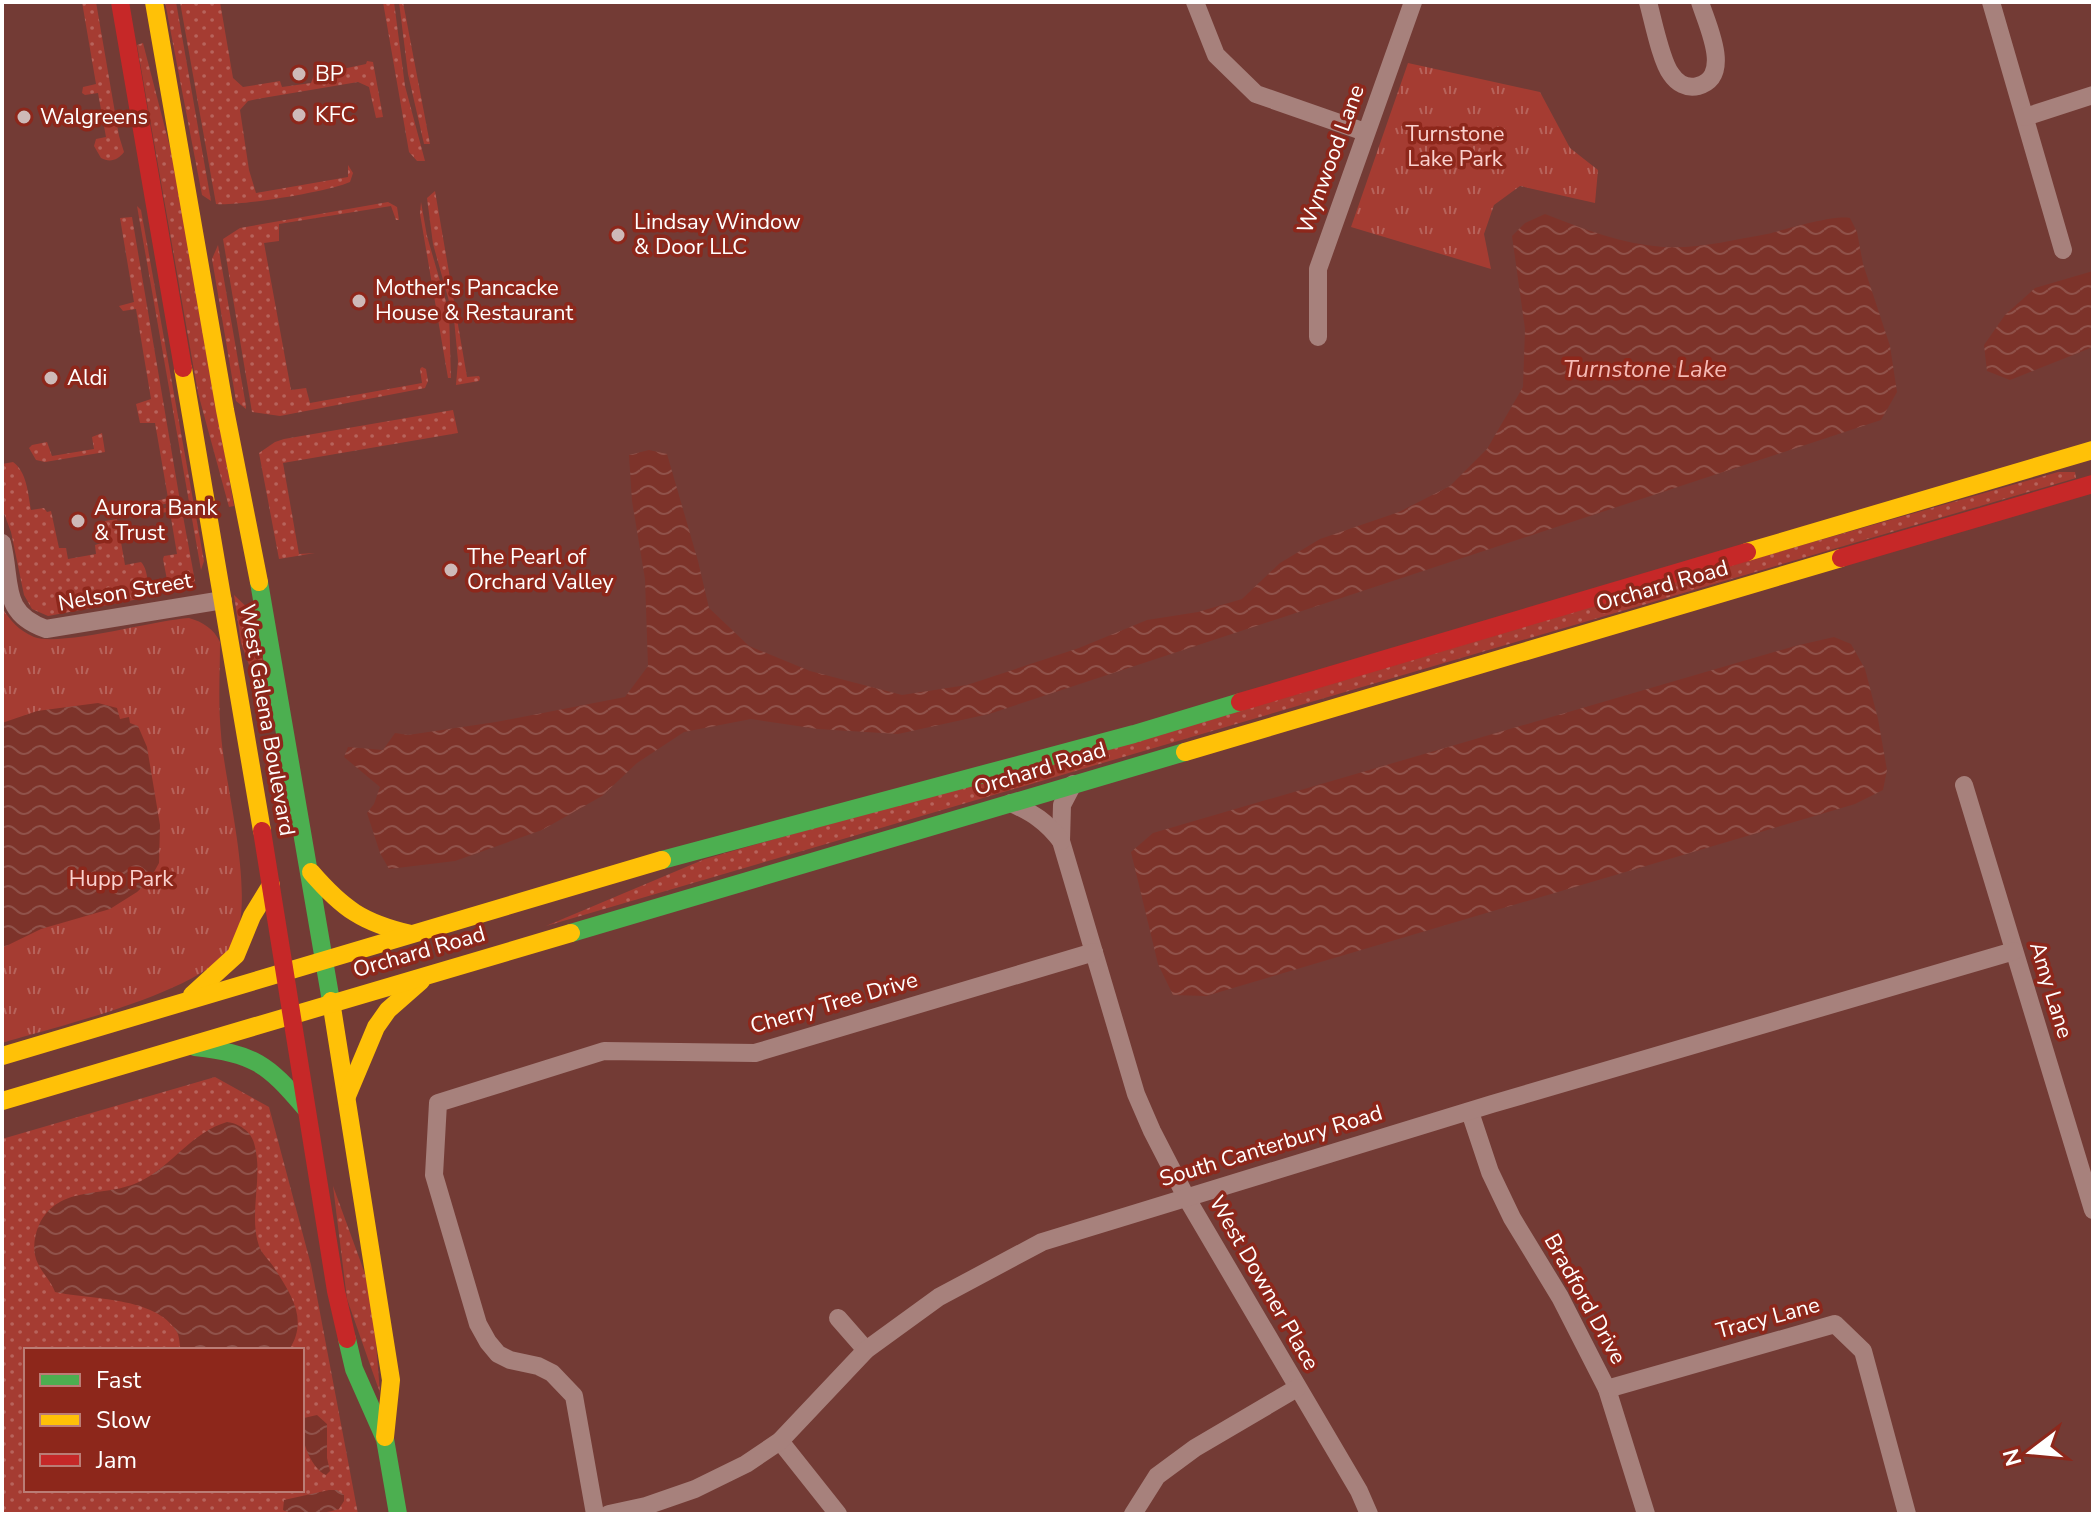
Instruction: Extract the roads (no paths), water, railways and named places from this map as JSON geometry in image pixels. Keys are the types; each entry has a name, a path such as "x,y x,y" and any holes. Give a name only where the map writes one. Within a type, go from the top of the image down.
{"main road":[{"name":"West Galena Boulevard","path":"120,2 271,885 336,1291 354,1369 385,1439 398,1514"},
{"name":"West Galena Boulevard","path":"154,2 332,1002 391,1380 385,1439"},
{"name":"Orchard Road","path":"2,1056 644,865 1134,734 2093,450"},
{"name":"Orchard Road","path":"2,1101 2093,484"},
{"path":"207,504 228,536 234,561"},
{"path":"240,585 248,598 264,608"},
{"path":"311,872 350,914 376,927 413,935"},
{"path":"184,1002 236,955 252,916 271,885"},
{"path":"346,1098 376,1027 388,1010 427,975"},
{"path":"185,1046 228,1051 259,1061 281,1079 305,1108"}],"street":[{"path":"1195,2 1216,55 1256,94 1365,132"},
{"name":"Wynwood Lane","path":"1318,337 1318,269 1413,2"},
{"path":"1648,2 1669,72 1679,83 1694,87 1709,81 1716,69 1715,52 1700,2"},
{"path":"1991,2 2063,250"},
{"path":"2025,117 2093,95"},
{"name":"Nelson Street","path":"2,543 14,606 20,617 46,629 223,600"},
{"name":"West Downer Place","path":"1073,784 1062,805 1061,841 1136,1094 1186,1197 1359,1491 1369,1514"},
{"name":"Amy Lane","path":"1964,785 2093,1210"},
{"name":"West Downer Place","path":"1011,803 1049,825 1061,841"},
{"name":"South Canterbury Road","path":"609,1514 646,1506 729,1474 780,1441 866,1350 939,1297 1042,1242 2014,951"},
{"name":"Cherry Tree Drive","path":"595,1514 574,1396 552,1373 498,1354 478,1324 434,1175 438,1103 604,1051 755,1053 1094,952"},
{"name":"Bradford Drive","path":"1470,1112 1490,1172 1512,1218 1560,1297 1607,1389 1646,1514"},
{"path":"838,1318 866,1350"},
{"name":"Tracy Lane","path":"1607,1389 1835,1324 1863,1351 1907,1514"},
{"path":"1133,1514 1157,1476 1195,1448 1297,1388"},
{"path":"780,1441 838,1514"}],"water":[{"name":"Turnstone Lake","path":"1545,214 1618,239 1663,247 1715,244 1821,220 1850,218 1857,232 1863,264 1890,346 1897,392 1881,420 989,714 898,734 818,729 751,719 684,732 637,763 602,796 542,830 455,861 389,869 380,853 367,813 380,787 344,757 348,747 383,750 395,733 408,735 496,722 625,697 648,666 645,579 632,501 629,455 649,450 667,454 709,608 749,646 810,671 902,695 967,685 1079,648 1147,620 1198,612 1242,599 1280,563 1320,539 1399,512 1450,486 1487,449 1523,387 1525,329 1512,236 1525,223"},
{"path":"2093,271 2093,347 2010,380 1987,371 1984,345 2005,315 2035,288"},
{"path":"1834,637 1851,644 1865,669 1887,770 1883,790 1855,804 1206,996 1173,995 1158,964 1131,852 1153,833"},
{"path":"98,703 117,708 120,719 129,717 130,723 138,726 147,747 160,825 159,863 149,881 110,909 41,929 2,948 2,723 37,711"},
{"path":"227,1122 235,1124 244,1128 254,1143 257,1156 256,1233 262,1252 286,1287 295,1307 297,1328 290,1348 181,1348 177,1332 167,1320 154,1312 121,1302 55,1292 37,1260 34,1251 38,1228 58,1203 71,1197 113,1190 141,1181 215,1127"},
{"path":"317,1415 327,1424 330,1471 326,1475 310,1458 304,1442 304,1418"},
{"path":"337,1490 344,1495 339,1509 310,1514 283,1510 284,1500"}],"place":[{"name":"BP","path":"299,74"},
{"name":"KFC","path":"299,115"},
{"name":"Walgreens","path":"24,117"},
{"name":"Lindsay Window & Door LLC","path":"618,235"},
{"name":"Mother's Pancacke House & Restaurant","path":"359,301"},
{"name":"Aldi","path":"51,378"},
{"name":"Aurora Bank & Trust","path":"78,521"},
{"name":"The Pearl of Orchard Valley","path":"451,570"}],"park label":[{"name":"Turnstone Lake Park","path":"1455,146"},
{"name":"Hupp Park","path":"121,879"}]}
